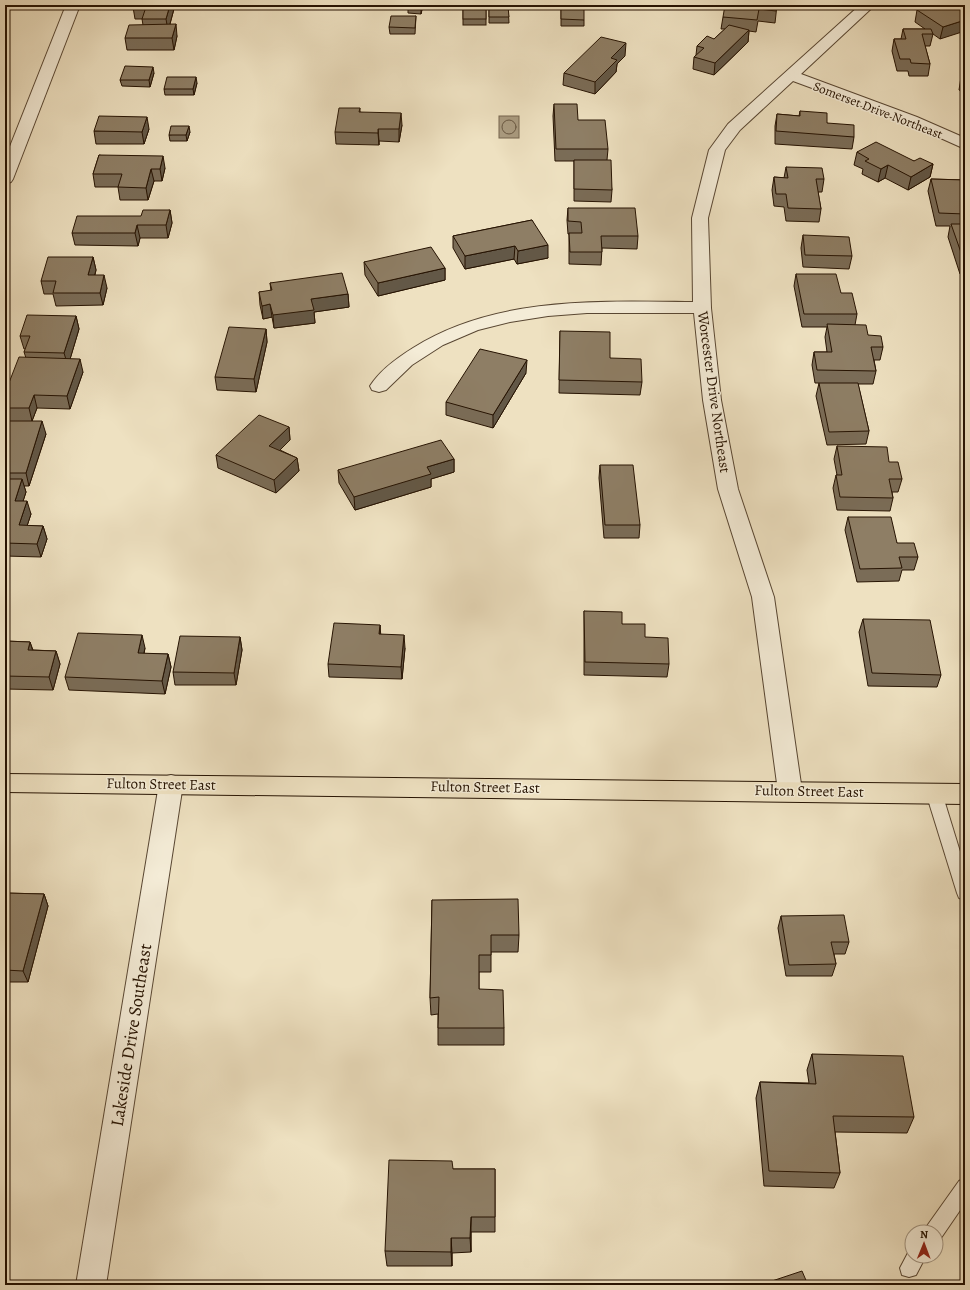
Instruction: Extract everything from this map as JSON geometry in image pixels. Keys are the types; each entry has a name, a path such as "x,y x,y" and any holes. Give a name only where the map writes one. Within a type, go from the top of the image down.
{"main road":[{"name":"Fulton Street East","path":"5,782 965,794"}],"street":[{"path":"5,180 73,5"},
{"name":"Worcester Drive Northeast","path":"790,791 762,596 728,489 712,400 702,308 700,218 716,150 734,127 792,76 868,5"},
{"name":"Somerset Drive Northeast","path":"792,76 912,120 965,144"},
{"path":"379,386 405,361 427,347 455,333 482,324 532,314 568,309 702,308"},
{"name":"Lakeside Drive Southeast","path":"91,1285 171,784"}],"lane":[{"path":"934,793 965,893"},
{"path":"940,1224 965,1188"}],"water":[{"path":"499,116 519,116 519,138 499,138"}],"building":[{"path":"134,5 170,5 166,19 142,19 146,7 133,7"},
{"path":"408,5 422,5 421,8 407,7"},
{"path":"725,5 777,5 776,11 759,9 757,20 723,17"},
{"path":"935,5 965,5 965,20 943,27 917,10"},
{"path":"489,6 508,6 509,17 489,17"},
{"path":"463,9 486,9 486,19 463,19"},
{"path":"561,9 584,9 584,20 561,19"},
{"path":"391,16 416,16 415,28 389,27"},
{"path":"176,24 172,38 125,38 129,25"},
{"path":"729,25 749,30 715,63 694,57 704,48 697,46 707,36 714,39"},
{"path":"903,29 931,29 933,34 922,34 930,64 911,63 910,59 900,59 894,39 906,39"},
{"path":"601,37 626,43 611,58 617,60 595,82 564,73"},
{"path":"125,66 153,67 149,80 120,80"},
{"path":"167,77 196,77 193,89 164,89"},
{"path":"554,104 577,104 578,120 605,120 608,149 556,149"},
{"path":"339,108 360,108 359,112 401,113 399,129 378,129 378,133 335,132"},
{"path":"800,111 827,113 827,123 854,125 854,137 776,131 777,114 800,116"},
{"path":"99,116 147,117 142,132 94,131"},
{"path":"171,126 189,126 186,135 169,135"},
{"path":"876,142 914,161 920,158 933,164 911,177 888,165 881,169 865,161 869,159 857,152"},
{"path":"99,155 163,156 160,169 151,169 146,188 118,187 122,174 93,174"},
{"path":"574,160 611,160 612,190 574,189"},
{"path":"786,167 822,168 824,179 816,179 821,209 788,208 786,194 776,194 774,177 788,178"},
{"path":"931,179 965,180 965,214 939,213"},
{"path":"568,208 635,208 638,236 601,236 602,252 570,252 569,233 582,233 581,222 568,221"},
{"path":"143,210 170,210 166,225 137,225 135,233 72,233 77,216 141,216"},
{"path":"532,220 548,245 518,251 515,246 465,256 453,236"},
{"path":"951,224 965,224 965,261 964,261"},
{"path":"803,235 849,237 852,256 805,255"},
{"path":"431,247 445,268 378,283 364,262"},
{"path":"48,257 93,257 88,275 104,275 100,293 53,293 56,281 41,281"},
{"path":"342,273 348,294 311,299 314,310 273,315 270,304 262,306 259,292 272,290 270,283"},
{"path":"796,274 836,274 841,293 852,293 857,314 804,314"},
{"path":"27,315 76,316 64,353 24,352 30,336 20,336"},
{"path":"827,324 866,325 868,335 881,336 883,347 871,347 876,371 817,370 814,352 832,352"},
{"path":"229,327 266,329 254,379 215,377"},
{"path":"560,331 610,332 610,358 641,359 642,382 559,380"},
{"path":"480,349 527,360 493,415 446,402"},
{"path":"19,357 80,359 67,396 34,395 29,408 5,408 5,393"},
{"path":"819,383 858,383 869,431 829,432"},
{"path":"259,415 289,427 269,446 297,458 274,480 216,455"},
{"path":"5,421 42,421 26,473 5,473"},
{"path":"441,440 454,459 427,467 431,474 354,497 338,470"},
{"path":"837,446 887,447 889,462 898,462 902,479 889,479 893,498 840,497 836,475 842,475"},
{"path":"600,465 633,465 640,525 605,525"},
{"path":"5,479 22,479 15,501 27,501 19,525 43,526 37,544 5,543"},
{"path":"848,517 891,517 897,543 914,543 918,557 899,557 902,568 860,569"},
{"path":"584,611 622,612 622,624 645,624 645,637 668,638 669,664 585,662"},
{"path":"863,619 930,620 941,675 872,673"},
{"path":"334,623 380,625 379,634 404,635 401,667 328,664"},
{"path":"78,633 142,635 138,653 168,654 162,681 65,677"},
{"path":"180,636 240,637 234,673 173,672"},
{"path":"5,641 30,642 28,650 56,651 49,677 5,676"},
{"path":"5,893 44,894 23,971 5,970"},
{"path":"518,899 519,935 491,935 491,955 479,955 479,989 503,990 504,1028 438,1028 439,997 430,998 432,900"},
{"path":"844,915 849,942 831,942 836,964 789,965 781,916"},
{"path":"812,1054 903,1056 914,1117 833,1116 840,1173 769,1171 760,1082 816,1084"},
{"path":"389,1160 452,1161 453,1169 495,1169 495,1217 471,1217 470,1238 451,1238 451,1252 385,1251"},
{"path":"802,1271 808,1285 770,1285 772,1281"}]}
